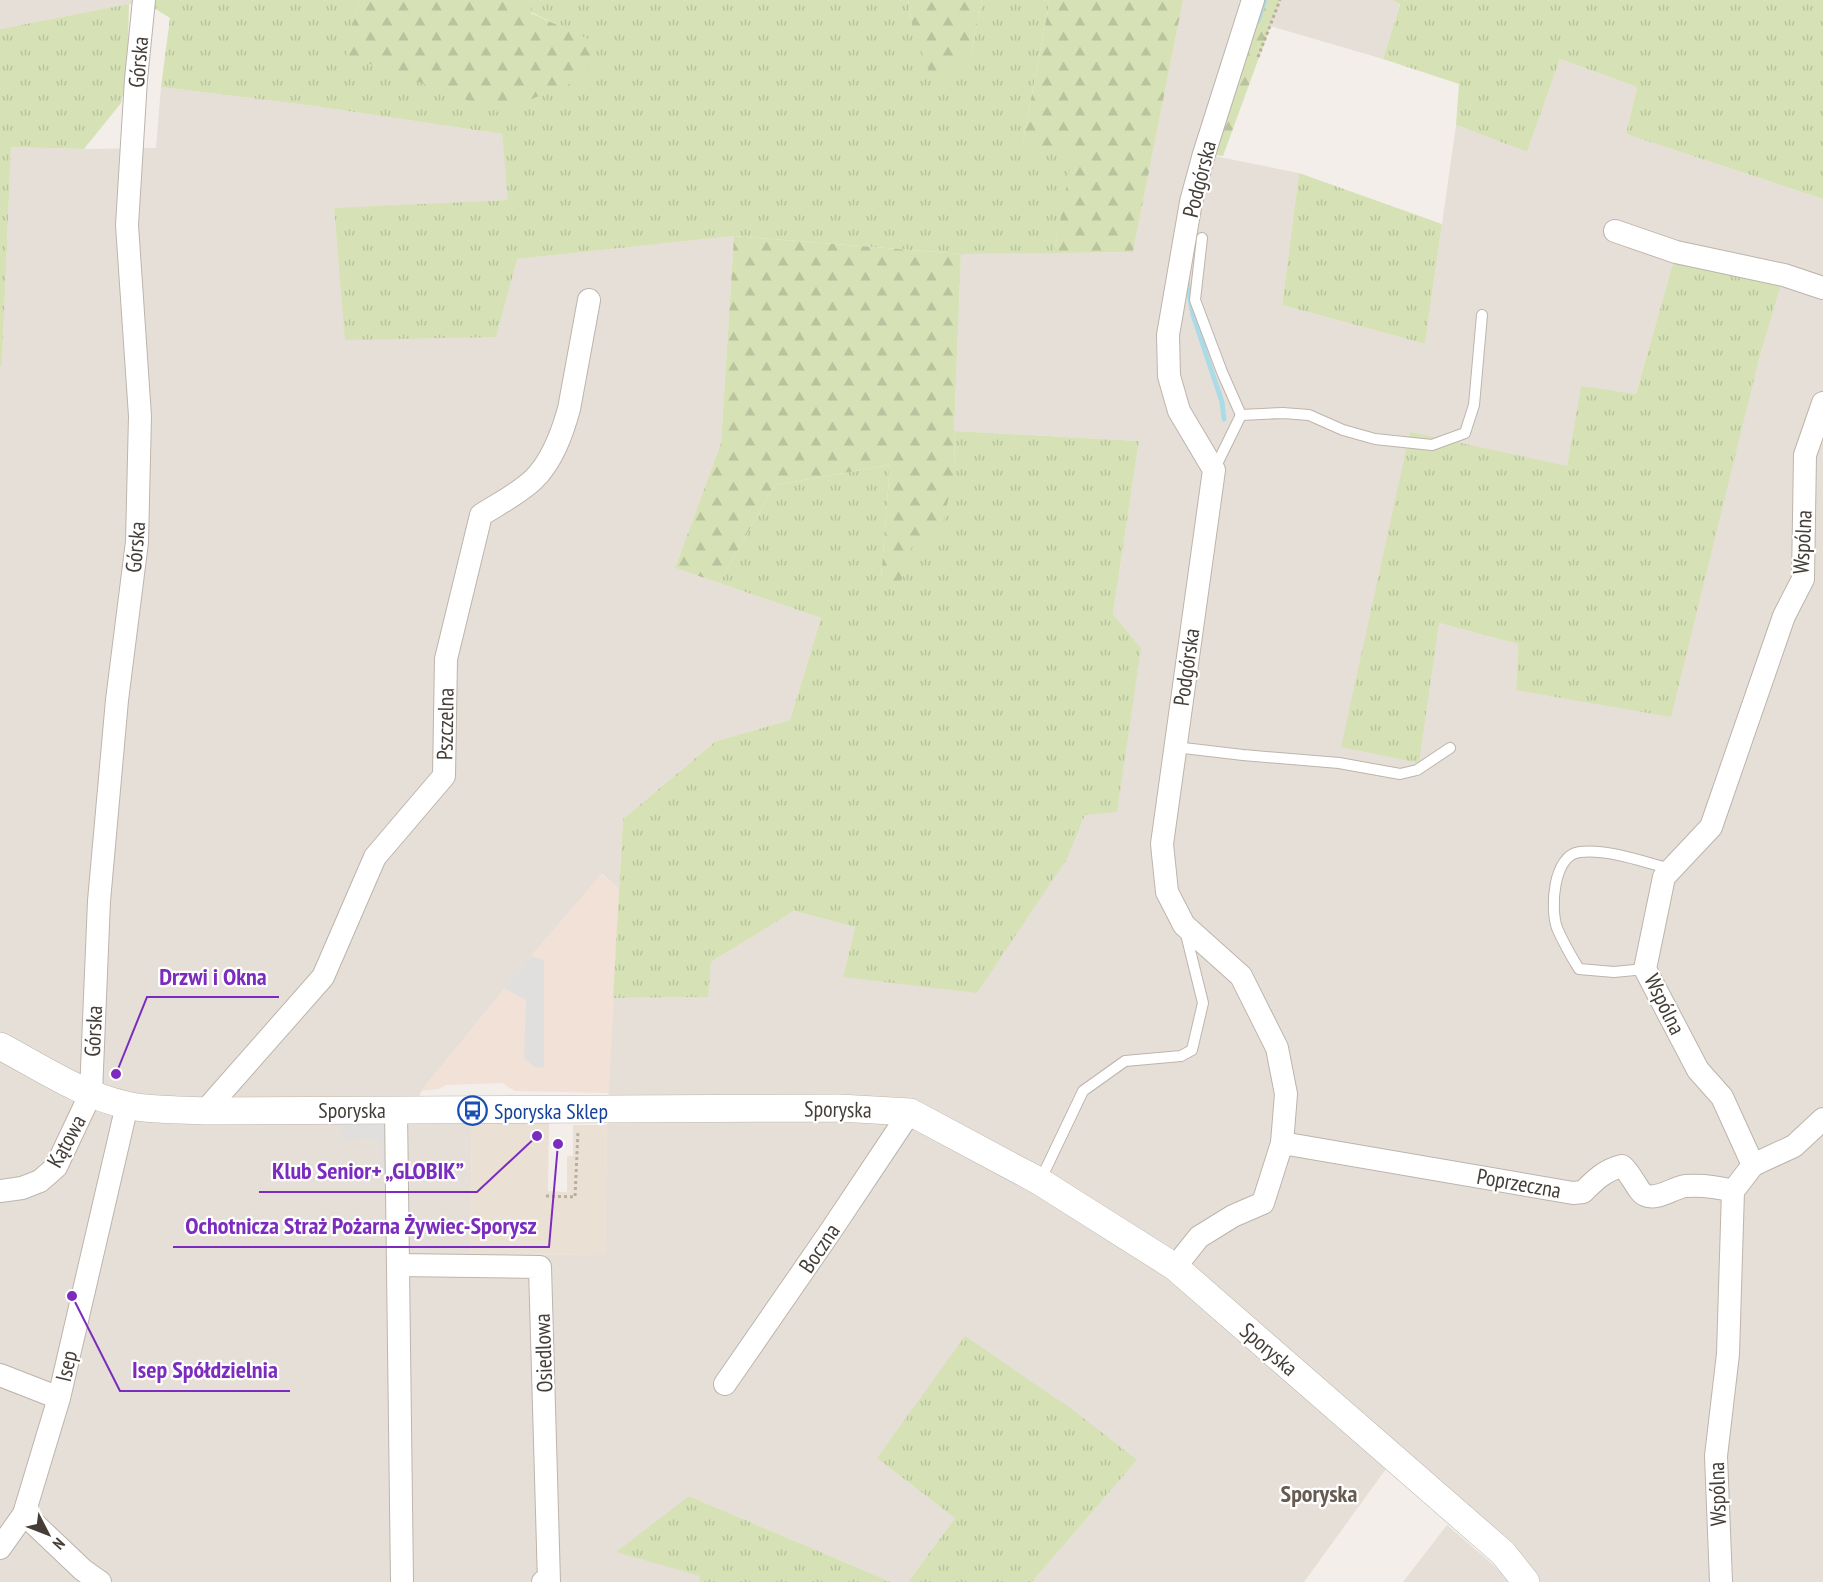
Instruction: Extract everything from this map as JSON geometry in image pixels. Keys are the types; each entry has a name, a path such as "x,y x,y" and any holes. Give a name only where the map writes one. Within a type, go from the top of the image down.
{"street":[{"name":"Górska","path":"90,1094 99,901 117,700 137,543 140,416 127,225 136,79 144,0"},
{"name":"Podgórska","path":"1175,1267 1199,1237 1233,1216 1263,1203 1282,1143 1286,1094 1277,1048 1241,976 1184,925 1167,892 1162,844 1214,470 1179,411 1169,376 1168,335 1191,202 1253,0"},
{"path":"1615,231 1676,252 1784,275 1823,288"},
{"name":"Pszczelna","path":"205,1111 324,977 375,857 444,776 446,659 481,515 531,482 550,458 569,409 589,300"},
{"name":"Wspólna","path":"1753,1165 1722,1097 1698,1070 1645,969 1664,877 1711,827 1784,616 1813,580 1805,454 1823,403"},
{"name":"Sporyska","path":"0,1046 90,1094 127,1106 205,1111 839,1108 910,1112 1039,1182 1175,1267 1503,1553 1526,1582"},
{"name":"Kątowa","path":"0,1191 22,1188 40,1181 56,1167 90,1094"},
{"name":"Isep","path":"0,1548 24,1514 59,1398 127,1106"},
{"path":"396,1110 402,1579"},
{"name":"Boczna","path":"725,1384 910,1112"},
{"path":"1733,1191 1753,1165 1794,1146 1823,1119"},
{"name":"Poprzeczna","path":"1282,1143 1574,1193 1583,1192 1600,1175 1612,1168 1622,1166 1630,1172 1640,1191 1646,1196 1654,1196 1684,1186 1716,1187 1733,1191"},
{"name":"Wspólna","path":"1721,1582 1716,1456 1728,1354 1733,1191"},
{"name":"Osiedlowa","path":"398,1265 540,1267 549,1582"},
{"path":"0,1375 59,1398"},
{"path":"24,1514 83,1570 100,1582"},
{"path":"543,1582 549,1582"}],"lane":[{"path":"1202,238 1195,300 1241,415 1214,470"},
{"path":"1241,415 1283,413 1309,415 1343,430 1375,439 1432,445 1465,433 1474,405 1482,315"},
{"path":"1174,747 1340,763 1400,774 1417,771 1450,748"},
{"path":"1645,969 1614,972 1580,969 1556,926 1553,896 1560,866 1577,852 1600,851 1671,869"},
{"path":"1039,1182 1083,1091 1125,1061 1181,1056 1192,1050 1203,1003 1184,925"}],"path":[{"path":"1270,26 1280,0"},
{"path":"546,1196 575,1197 578,1125"},
{"path":"560,1197 561,1192"}],"shaded area":[{"path":"0,0 141,0 141,2 0,29"},
{"path":"1183,0 1253,0 1204,154 1299,173 1282,305 1425,344 1456,125 1527,152 1560,59 1637,87 1626,134 1823,199 1823,1582 1522,1582 1394,1458 1304,1582 1032,1582 1137,1460 955,1518 908,1582 891,1582 689,1496 701,1576 699,1582 0,1582 0,365 2,364 11,147 156,148 161,87 314,106 502,134 509,200 334,209 346,340 516,259 734,236 721,443 675,568 821,618 790,720 716,741 623,819 619,889 602,874 531,956 421,1091 412,1121 472,1121 470,1254 605,1255 607,1125 613,998 707,997 711,962 794,911 855,927 843,977 1068,857 1085,815 1141,648 1113,614 1139,441 954,431 961,254 1133,252","holes":["1676,252 1784,275 1758,363 1516,689 1518,644 1439,623 1567,466 1581,387 1636,394"]},
{"path":"1280,0 1392,0 1400,3 1383,59 1270,26"},
{"path":"601,874 619,889 609,1093 515,1091 502,1083 446,1085 439,1089 421,1091 531,956"},
{"path":"531,956 544,960 544,1067 536,1068 524,1058 526,1000 504,988"},
{"path":"391,1121 391,1178 382,1178 381,1139 341,1140 341,1122"},
{"path":"472,1121 549,1122 548,1191 567,1192 567,1156 573,1156 573,1125 607,1125 605,1255 470,1254"},
{"path":"1447,1525 1490,1562 1511,1582 1403,1582"}],"green space":[{"path":"141,0 359,0 347,55 598,45 531,12 534,0 908,0 912,26 970,59 982,0 1050,0 1022,146 1075,146 1054,253 961,254 734,236 517,259 496,337 345,340 334,208 508,200 502,134 314,106 161,87 170,18"},
{"path":"359,0 534,0 531,13 599,44 584,78 499,112 346,55"},
{"path":"908,0 982,0 970,59 931,78 912,26"},
{"path":"1050,0 1183,0 1133,252 1054,253 1074,146 1022,146"},
{"path":"1253,0 1280,0 1223,156 1204,154"},
{"path":"1392,0 1823,0 1823,199 1626,134 1637,87 1560,59 1527,152 1456,125 1459,84 1383,59 1400,4"},
{"path":"129,4 127,75 121,103 84,149 11,147 2,365 0,365 0,29"},
{"path":"1299,173 1442,224 1425,344 1282,305"},
{"path":"734,236 961,254 954,431 955,469 940,536 912,546 900,585 881,579 890,465 775,485 719,583 675,568 721,443"},
{"path":"1676,252 1784,275 1758,363 1671,717 1516,690 1518,644 1439,623 1419,763 1341,747 1410,432 1567,466 1581,386 1636,394"},
{"path":"954,431 1139,441 1113,614 1141,648 1117,812 1085,815 1068,857 977,993 843,977 855,927 794,911 711,962 708,997 613,998 623,819 716,741 790,720 821,618 719,583 775,485 890,465 881,579 912,546 955,469"},
{"path":"965,1336 1073,1410 1137,1460 1032,1582 908,1582 955,1518 877,1458"},
{"path":"689,1496 891,1582 699,1582 700,1576 616,1552"}],"waterway":[{"path":"1258,21 1265,0"},
{"path":"1187,281 1193,315 1222,402 1224,419"}],"place":[{"name":"Drzwi i Okna","path":"116,1074"},
{"name":"Sporyska Sklep","path":"473,1111"},
{"name":"Klub Senior+ „GLOBIK”","path":"537,1136"},
{"name":"Ochotnicza Straż Pożarna Żywiec-Sporysz","path":"558,1144"},
{"name":"Isep Spółdzielnia","path":"72,1296"}],"district":[{"name":"Sporyska","path":"1319,1494"}]}
